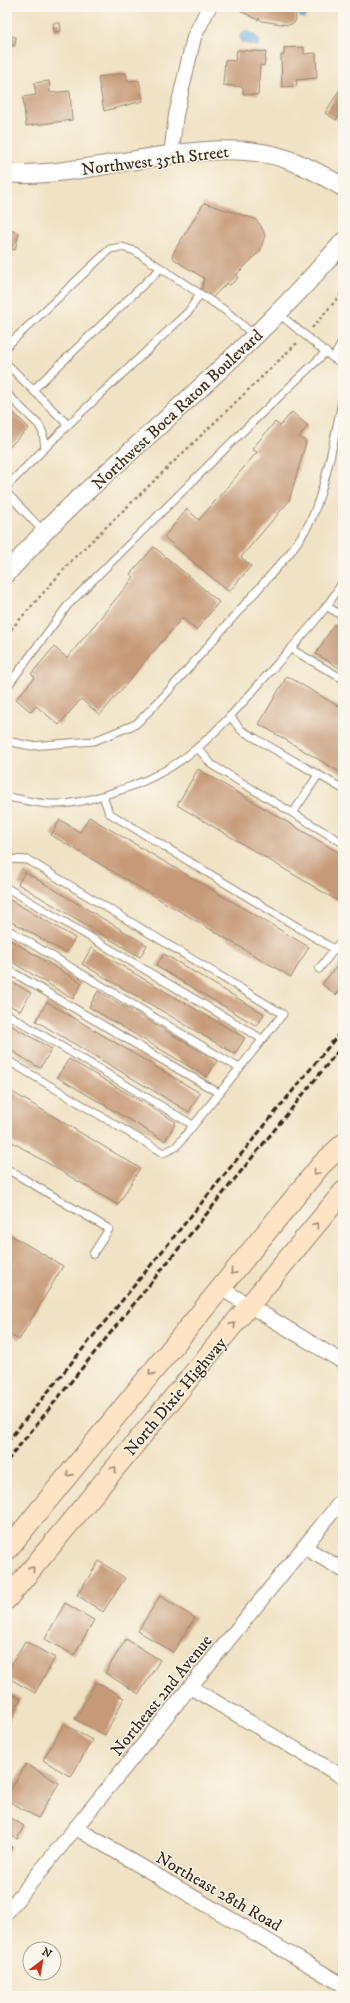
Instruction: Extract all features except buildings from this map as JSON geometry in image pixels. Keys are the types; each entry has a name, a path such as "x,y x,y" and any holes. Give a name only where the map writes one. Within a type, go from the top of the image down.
{"main road":[{"name":"North Dixie Highway","path":"7,1550 321,1165 343,1144"},
{"name":"North Dixie Highway","path":"7,1599 343,1192"}],"street":[{"path":"171,155 176,115 194,37 209,7"},
{"name":"Northwest 35th Street","path":"7,173 44,174 171,155 222,150 239,150 282,157 316,171 343,187"},
{"name":"Northwest Boca Raton Boulevard","path":"7,573 45,532 278,314 343,242"},
{"path":"220,1288 343,1362"},
{"name":"Northeast 2nd Avenue","path":"7,1912 343,1500"},
{"path":"304,1547 343,1570"},
{"path":"190,1687 343,1777"},
{"name":"Northeast 28th Road","path":"76,1828 343,1985"}],"lane":[{"path":"7,346 110,250 116,247 129,248 161,268 226,311 255,336"},
{"path":"33,390 161,268"},
{"path":"7,486 68,425 189,310 200,294"},
{"path":"278,314 333,358 343,364"},
{"path":"333,358 343,341"},
{"path":"7,687 68,606 238,436 326,352"},
{"path":"7,364 68,425"},
{"path":"7,394 39,425 43,433 45,448"},
{"path":"7,741 31,746 94,741 136,724 164,696 289,554 303,535 311,520 324,480 343,398"},
{"path":"7,493 45,532"},
{"path":"7,797 51,804 74,803 133,787 162,773 198,748 230,716 291,649 326,606 343,581"},
{"path":"326,606 343,616"},
{"path":"291,649 343,679"},
{"path":"230,716 242,730 343,789"},
{"path":"198,748 212,765 343,843"},
{"path":"293,813 318,775"},
{"path":"103,796 109,814 334,949"},
{"path":"7,859 28,860 282,1014 176,1147 163,1153 7,1060"},
{"path":"7,888 262,1039"},
{"path":"7,929 239,1068"},
{"path":"319,969 343,938"},
{"path":"7,969 219,1093"},
{"path":"7,1014 193,1125"},
{"path":"7,1169 109,1229 93,1254"}],"path":[{"path":"7,634 73,559 305,336 343,292"}],"water":[{"path":"299,7 309,7 305,18 300,17"},
{"path":"247,31 255,35 260,41 258,46 241,42 240,35"}],"railway":[{"path":"7,1442 343,1029"},
{"path":"7,1461 343,1045"}]}
